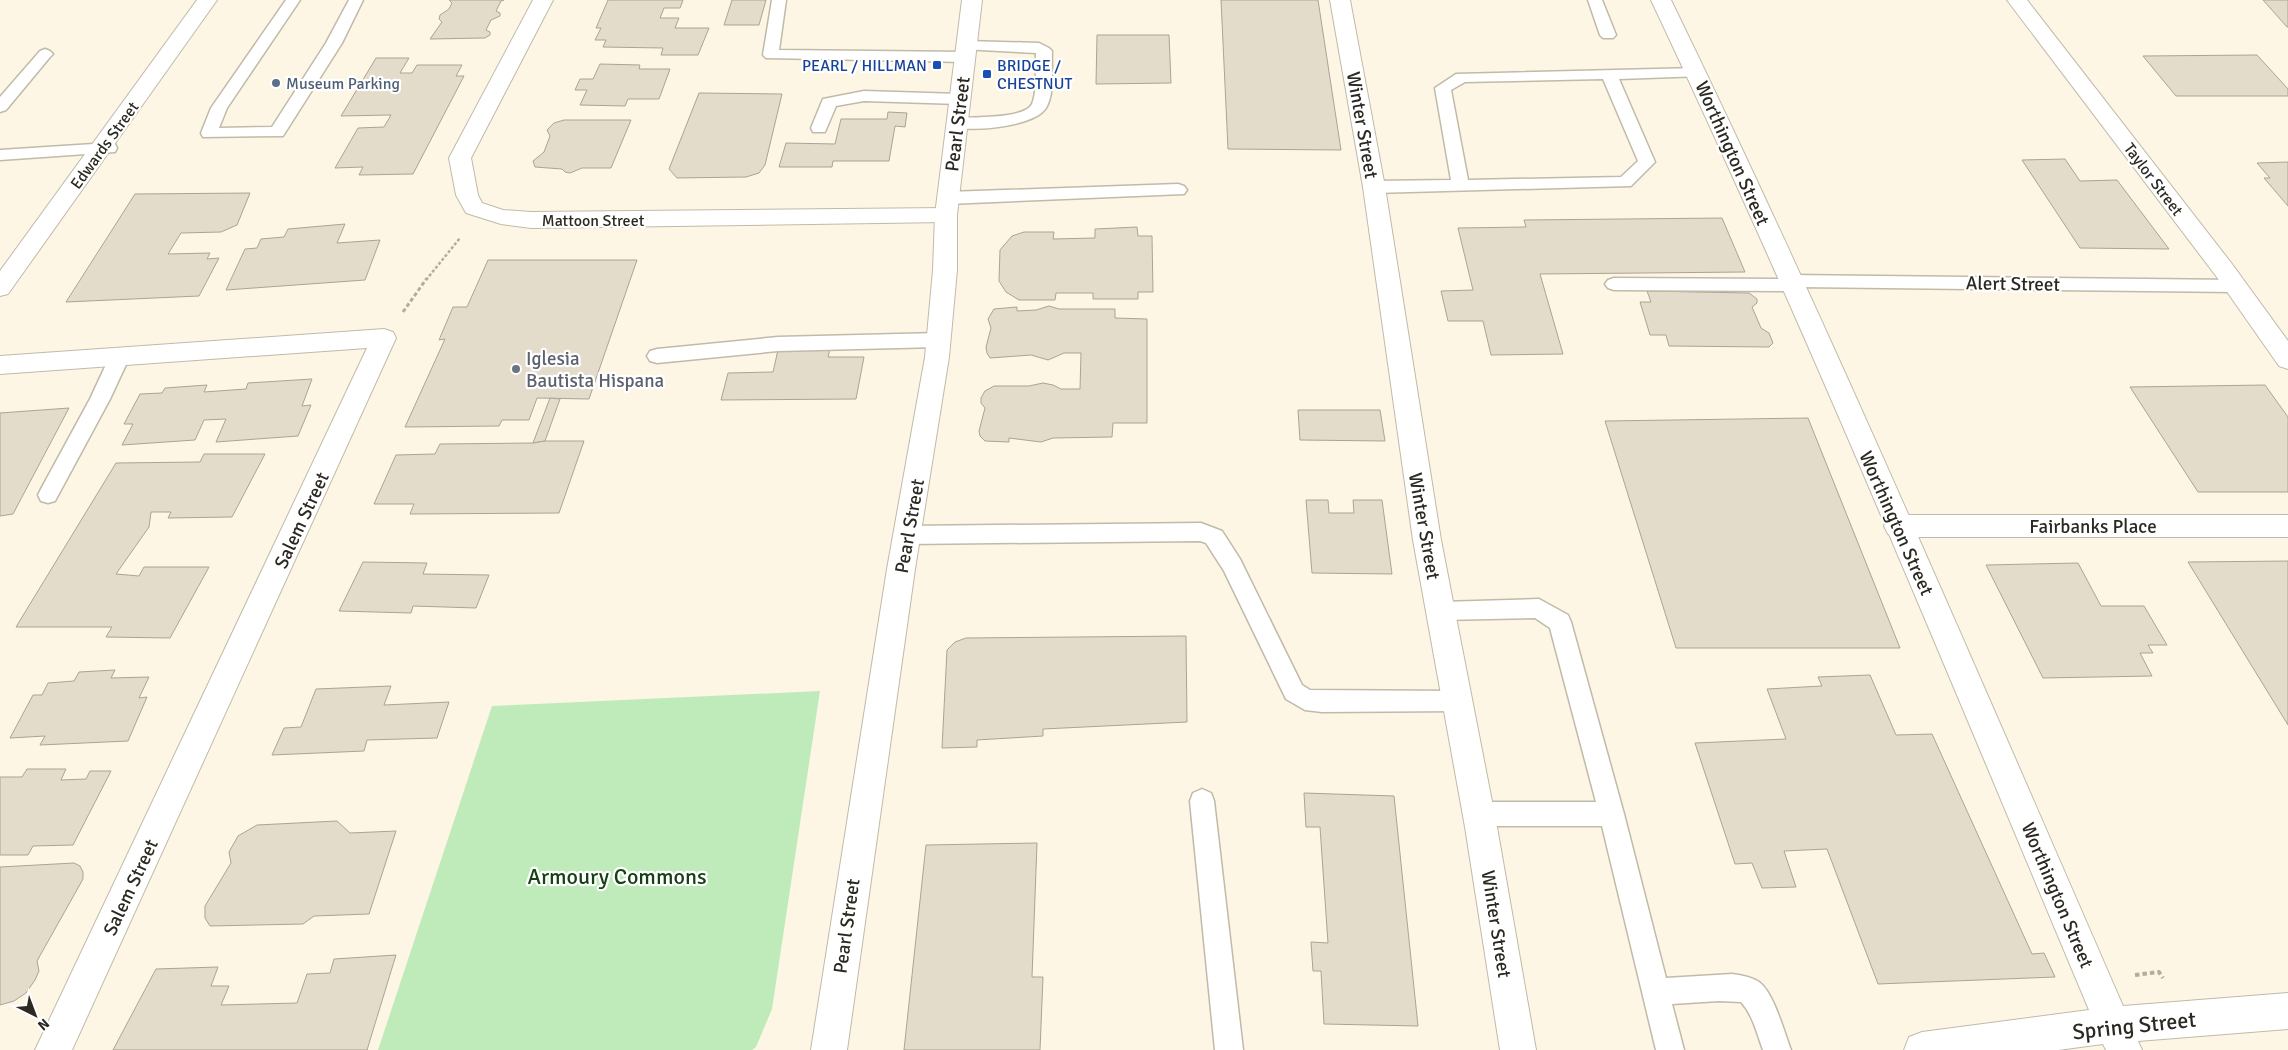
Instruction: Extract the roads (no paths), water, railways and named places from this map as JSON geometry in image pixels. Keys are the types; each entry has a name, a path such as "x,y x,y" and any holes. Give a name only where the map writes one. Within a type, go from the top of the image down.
{"street":[{"name":"Edwards Street","path":"0,288 106,148 207,0"},
{"name":"Mattoon Street","path":"543,0 460,158 462,178 469,202 482,212 501,217 531,220 947,207"},
{"name":"Pearl Street","path":"829,1050 847,920 939,340 945,270 947,207 972,0"},
{"name":"Winter Street","path":"1340,0 1374,188 1405,407 1427,540 1479,814 1518,1050"},
{"name":"Worthington Street","path":"1661,0 1697,73 1791,283 2119,1038"},
{"name":"Taylor Street","path":"2017,0 2235,286 2288,360"},
{"name":"Salem Street","path":"53,1050 250,630 384,338 120,356"},
{"path":"0,365 120,356"},
{"name":"Fairbanks Place","path":"1898,526 2288,526"},
{"name":"Spring Street","path":"1922,1050 2119,1038 2288,1011"}],"lane":[{"path":"293,0 219,108 208,133 276,132 334,43 356,0"},
{"path":"779,0 771,55 966,52 1039,48 1044,51 1039,107 1032,115 1019,118 959,111 864,96 829,102 819,128"},
{"path":"1595,0 1608,35"},
{"path":"0,107 45,54"},
{"path":"1461,186 1443,88 1462,77 1697,73"},
{"path":"1374,188 1625,182 1646,162 1609,74"},
{"path":"0,155 39,150 106,148"},
{"path":"947,207 1178,190"},
{"name":"Alert Street","path":"1614,284 1791,283 2235,286"},
{"path":"657,356 778,344 939,340"},
{"path":"48,495 100,399 120,356"},
{"path":"907,535 1201,532 1214,537 1232,565 1294,692 1305,700 1322,702 1458,702"},
{"path":"1441,611 1539,608 1560,622 1612,814 1670,1050"},
{"path":"1202,801 1229,1050"},
{"path":"1479,814 1612,814"},
{"path":"1656,992 1735,987 1748,990 1758,1003 1777,1050"}],"place":[{"name":"PEARL / HILLMAN","path":"937,65"},
{"name":"BRIDGE / CHESTNUT","path":"987,74"},
{"name":"Museum Parking","path":"276,83"},
{"name":"Iglesia Bautista Hispana","path":"516,369"}],"park label":[{"name":"Armoury Commons","path":"617,876"}]}
